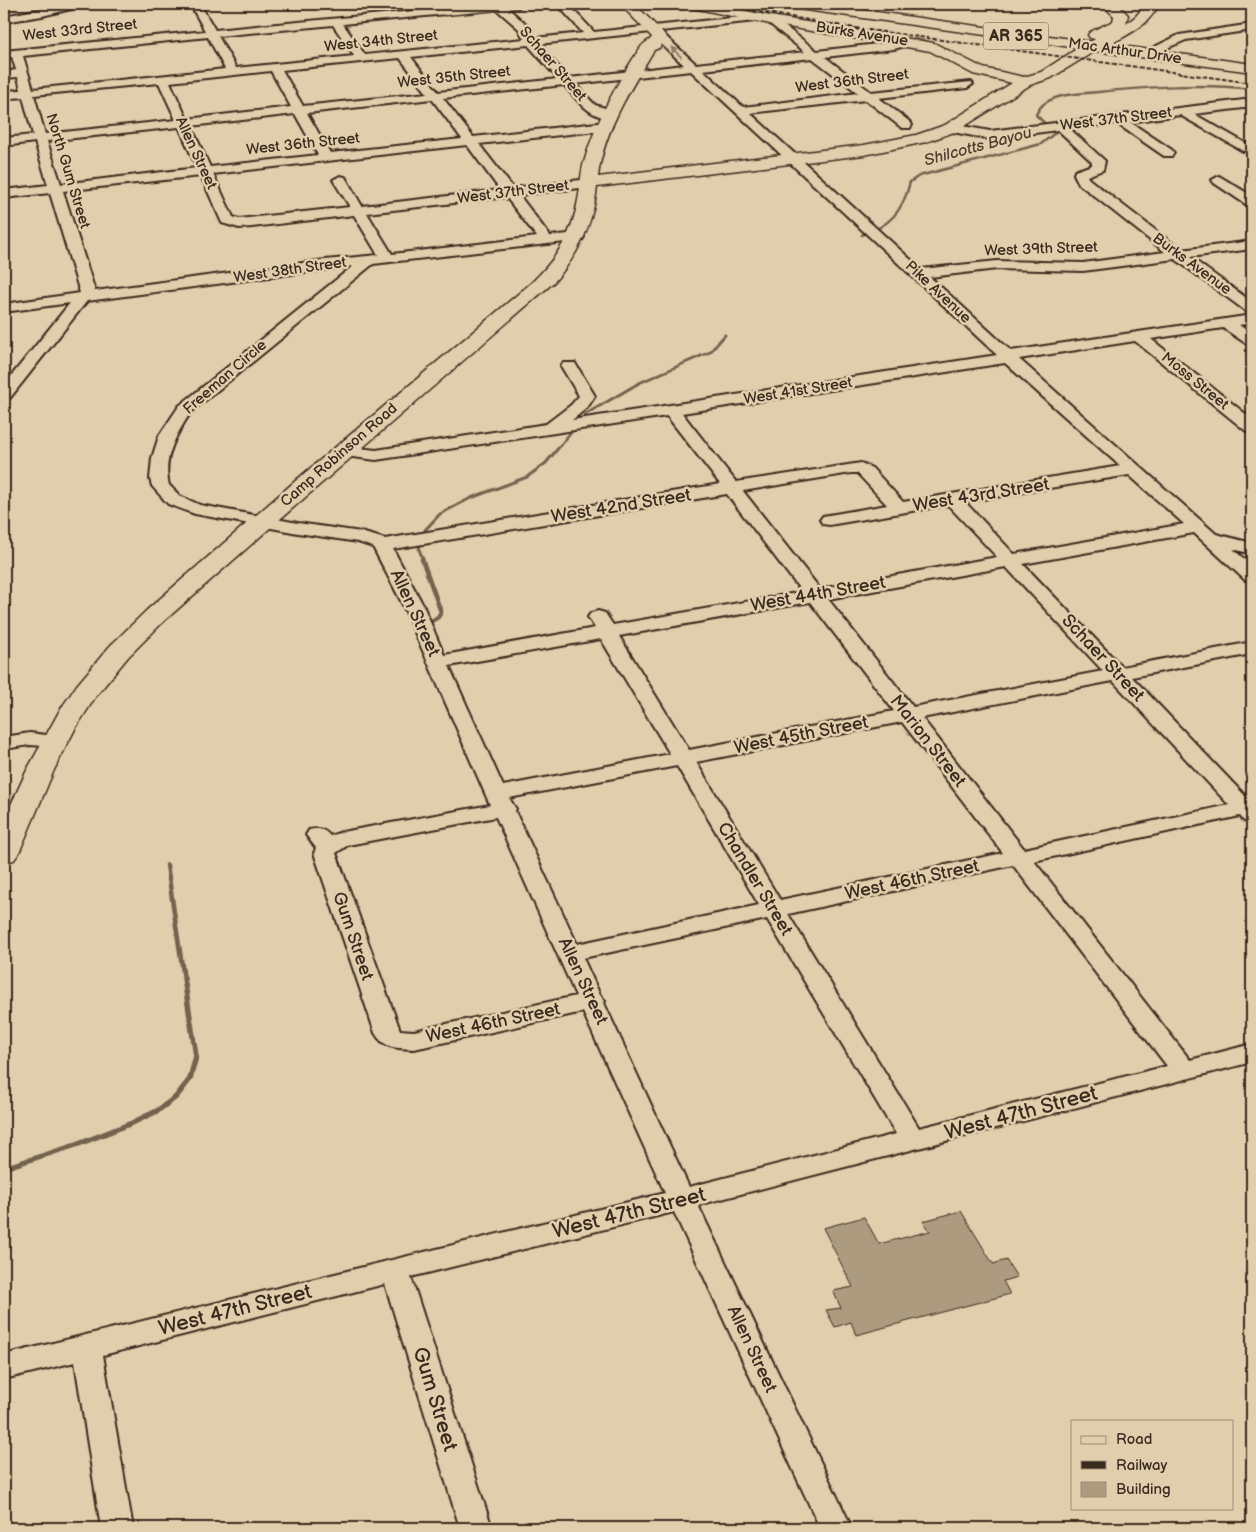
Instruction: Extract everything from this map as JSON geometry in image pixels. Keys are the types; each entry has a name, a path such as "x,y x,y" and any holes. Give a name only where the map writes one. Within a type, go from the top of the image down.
{"main road":[{"path":"412,8 446,11 518,4"},
{"name":"Pike Avenue","path":"627,4 655,32"},
{"name":"Burks Avenue","path":"692,4 765,19 939,48 978,71 1025,82"},
{"name":"Mac Arthur Drive","path":"791,4 1252,68"},
{"path":"1025,82 1028,74 1074,44 1113,27 1119,22 1120,15 1109,4"},
{"path":"588,191 600,193 601,189 605,186 644,176 883,147 920,139 951,128 1025,82 1046,75 1092,46 1133,26 1144,17 1153,4"},
{"name":"Camp Robinson Road","path":"4,853 67,720 86,691 128,642 343,451 537,288 564,260 577,236 593,160 609,120 648,47 654,45 655,32"},
{"path":"593,160 607,170 644,176"}],"street":[{"path":"4,19 80,4"},
{"path":"196,4 232,71"},
{"path":"562,4 591,34"},
{"name":"Schaer Street","path":"498,6 523,27 534,46 565,82 591,108 609,120"},
{"name":"West 33rd Street","path":"10,54 336,22 412,8"},
{"path":"765,19 906,125"},
{"name":"West 34th Street","path":"4,95 591,34 655,32 765,19"},
{"path":"336,22 361,58"},
{"path":"1146,54 1188,36 1252,27"},
{"name":"Pike Avenue","path":"655,32 1008,357 1204,532 1245,562 1252,576"},
{"name":"West 35th Street","path":"4,142 894,46 908,42"},
{"name":"North Gum Street","path":"10,54 22,73 28,92 40,138 57,188 86,298"},
{"path":"403,54 546,240"},
{"path":"274,67 326,157"},
{"path":"4,75 22,73"},
{"name":"Allen Street","path":"163,78 227,220 234,223"},
{"name":"West 36th Street","path":"740,111 966,84"},
{"name":"West 37th Street","path":"951,128 972,134 990,135 1252,103"},
{"path":"1181,111 1243,147"},
{"path":"1118,119 1168,153"},
{"name":"West 36th Street","path":"4,194 470,141 609,120"},
{"name":"Burks Avenue","path":"1055,127 1099,161 1098,167 1080,174 1080,177 1252,309"},
{"path":"340,180 388,259"},
{"path":"1219,180 1252,202"},
{"name":"West 37th Street","path":"234,223 270,221 509,192 588,191"},
{"name":"West 38th Street","path":"4,308 325,264 388,259 577,236"},
{"name":"West 39th Street","path":"919,274 997,265 1083,267 1252,245"},
{"name":"Freeman Circle","path":"262,522 206,512 174,500 165,492 159,479 160,458 164,444 179,417 205,391 369,260"},
{"path":"4,395 86,298"},
{"name":"West 41st Street","path":"343,451 376,455 995,361 1019,354 1252,319"},
{"path":"1226,323 1252,341"},
{"name":"Moss Street","path":"1138,336 1252,426"},
{"path":"556,428 562,418 585,402 587,396 569,366"},
{"name":"Marion Street","path":"671,410 1184,1070"},
{"name":"West 42nd Street","path":"381,544 851,468 860,468 866,472 899,508"},
{"name":"West 43rd Street","path":"829,520 954,501 1133,469"},
{"name":"Schaer Street","path":"954,501 1250,810"},
{"path":"262,522 361,537 381,544"},
{"path":"1204,532 1231,545 1252,549"},
{"name":"West 44th Street","path":"438,662 603,624 814,594 1010,560 1204,532"},
{"name":"Allen Street","path":"381,544 413,605 682,1200 836,1528"},
{"name":"Chandler Street","path":"603,624 912,1141"},
{"name":"West 45th Street","path":"322,841 342,839 682,758 1252,648"},
{"path":"4,743 30,739 56,741"},
{"name":"West 46th Street","path":"571,953 1018,857 1250,810"},
{"name":"Gum Street","path":"322,841 340,899 387,1033 393,1040"},
{"name":"West 46th Street","path":"393,1040 414,1040 593,1001"},
{"name":"West 47th Street","path":"4,1367 682,1200 1252,1053"},
{"name":"Gum Street","path":"395,1270 476,1528"},
{"path":"87,1347 117,1528"}],"building":[{"path":"961,1211 993,1264 1006,1260 1017,1277 1003,1281 1010,1294 856,1335 851,1322 835,1327 826,1310 841,1308 833,1291 853,1287 823,1228 864,1217 879,1244 930,1231 923,1221"}],"waterway":[{"name":"Shilcotts Bayou","path":"862,235 880,227 894,216 903,201 910,182 919,176 1041,144 1055,133 1036,115 1044,104 1057,97 1175,86 1252,89"},
{"path":"423,560 419,549 425,530 440,514 471,498 527,477 546,463 586,414 639,383 710,352 725,335"},
{"path":"422,559 441,612 438,617 430,622"},
{"path":"167,865 184,979"},
{"path":"4,1168 76,1145 132,1123 157,1111 176,1097 190,1079 196,1056 184,978"}],"railway":[{"path":"714,4 855,28 1252,83"}]}
